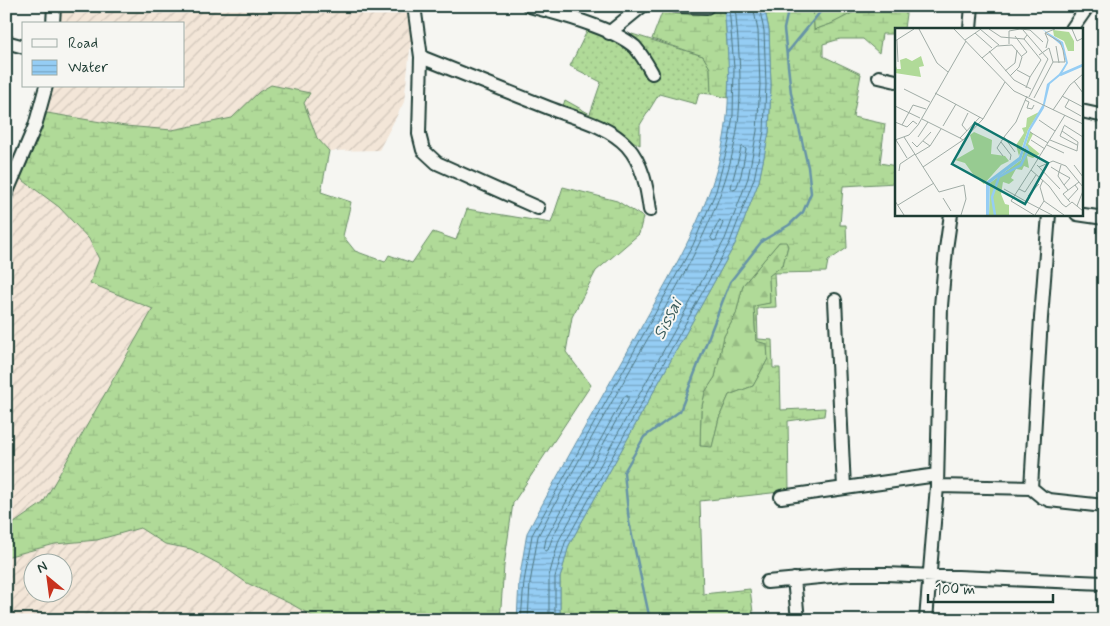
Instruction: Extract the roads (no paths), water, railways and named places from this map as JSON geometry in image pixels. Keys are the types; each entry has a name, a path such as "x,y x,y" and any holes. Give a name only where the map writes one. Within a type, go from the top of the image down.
{"street":[{"path":"53,22 54,6"},
{"path":"416,6 415,13 420,56 419,134 424,150 437,163 538,208"},
{"path":"529,6 559,14 609,33 634,46 643,56 652,73"},
{"path":"609,33 642,6"},
{"path":"676,6 707,7"},
{"path":"970,28 972,6"},
{"path":"1073,28 1088,6"},
{"path":"6,42 22,46"},
{"path":"420,56 588,122 620,139 635,157 643,174 650,210"},
{"path":"879,77 895,81"},
{"path":"6,194 35,126 45,88"},
{"path":"1082,111 1104,116"},
{"path":"926,620 937,480 941,306 951,215"},
{"path":"1031,488 1049,215"},
{"path":"1082,215 1104,218"},
{"path":"835,300 844,488"},
{"path":"781,497 844,488 937,480 1031,488 1049,500 1104,506"},
{"path":"767,582 861,574 1104,582"},
{"path":"794,579 798,620"}],"water":[{"name":"Sissai","path":"724,6 764,6 769,30 771,85 769,132 759,181 735,244 569,545 560,578 560,620 517,620 519,581 527,533 680,257 711,187 724,138 728,105 728,56"}],"waterway":[{"path":"650,620 629,522 624,472 644,437 680,411 730,282 762,241 789,225 803,212 811,193 808,167 791,93 784,29 789,6"},
{"path":"787,53 825,6"}]}
